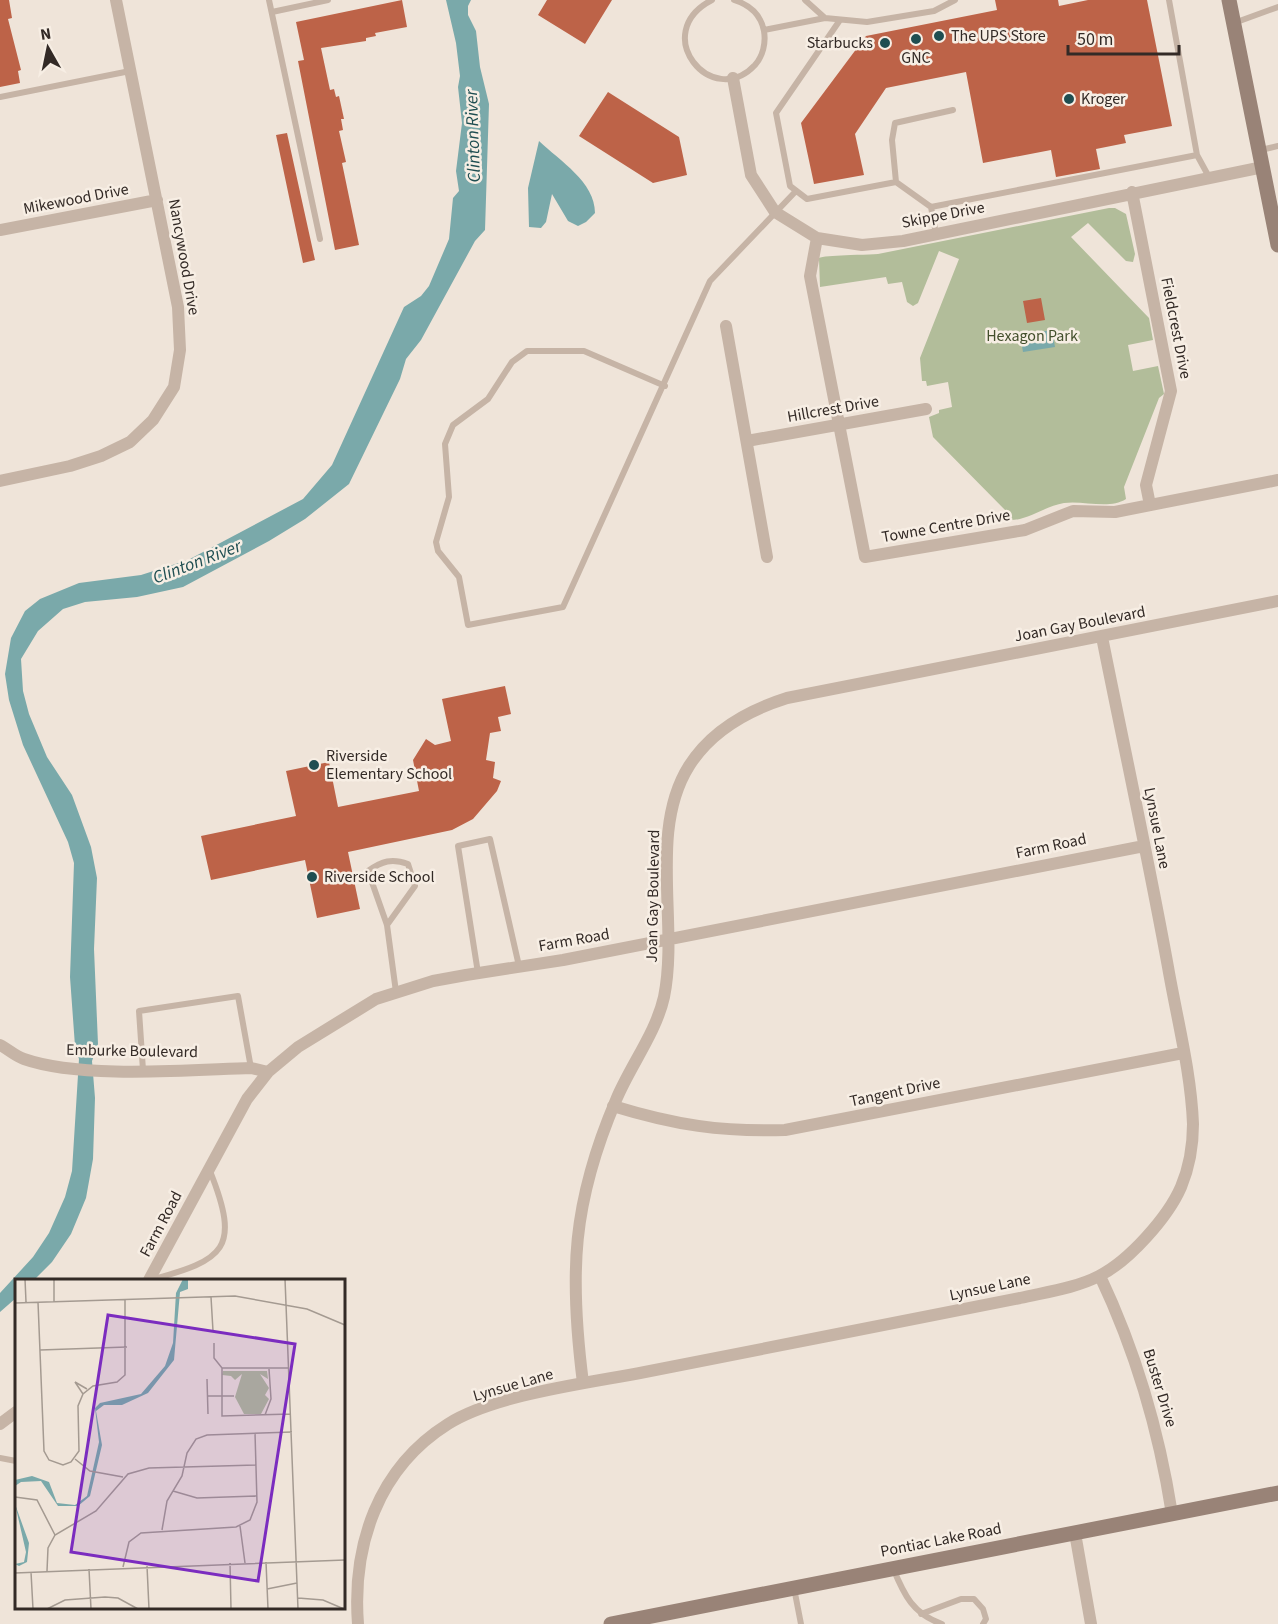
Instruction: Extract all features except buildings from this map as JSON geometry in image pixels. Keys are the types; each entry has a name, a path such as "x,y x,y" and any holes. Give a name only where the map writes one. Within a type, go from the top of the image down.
{"street":[{"name":"Nancywood Drive","path":"0,481 70,466 130,442 153,420 174,387 180,350 178,307 116,0"},
{"path":"1229,0 1259,150 1276,220 1278,244"},
{"name":"Skippe Drive","path":"733,78 751,175 775,212 817,238 862,245 936,234 1132,192 1263,167"},
{"name":"Fieldcrest Drive","path":"1132,192 1172,390 1146,485 1150,505"},
{"name":"Mikewood Drive","path":"0,230 157,200"},
{"name":"Towne Centre Drive","path":"817,238 810,276 865,557 1024,530 1073,511 1115,512 1278,480"},
{"path":"726,326 767,557"},
{"name":"Hillcrest Drive","path":"747,441 926,409"},
{"name":"Joan Gay Boulevard","path":"583,1383 574,1275 577,1235 586,1181 613,1106 663,1000 670,961 667,839 676,795 689,766 713,739 737,719 760,707 787,698 1278,601"},
{"name":"Lynsue Lane","path":"358,1624 358,1563 380,1496 411,1454 449,1424 490,1406 583,1383 1020,1298 1100,1276 1129,1253 1161,1220 1181,1187 1190,1158 1193,1126 1183,1053 1102,637"},
{"name":"Farm Road","path":"150,1279 247,1099 268,1072 298,1047 348,1014 396,992 478,973 1144,846"},
{"name":"Emburke Boulevard","path":"0,1045 22,1059 45,1065 143,1070 251,1068 268,1072"},
{"name":"Tangent Drive","path":"613,1106 689,1127 742,1131 785,1130 1183,1053"},
{"name":"Buster Drive","path":"1100,1276 1136,1363 1156,1428 1172,1514"},
{"path":"0,1424 15,1413"},
{"name":"Pontiac Lake Road","path":"611,1624 1278,1493"},
{"path":"1075,1533 1091,1624"}],"lane":[{"path":"269,0 320,239"},
{"path":"272,12 328,0"},
{"path":"712,0 695,11 688,22 685,47 690,58 708,75 733,78 746,73 756,64 763,52 764,30 755,12 744,3 734,0"},
{"path":"805,0 825,18"},
{"path":"764,30 825,18 867,22 934,11 955,0"},
{"path":"1168,0 1197,155 1209,177"},
{"path":"1234,23 1278,7"},
{"path":"840,20 776,113 790,186 807,199 896,182 931,207 936,234"},
{"path":"0,97 130,71"},
{"path":"896,182 892,140 895,123 953,110"},
{"path":"1259,150 1278,146"},
{"path":"931,207 1197,155"},
{"path":"665,386 584,351 527,351 512,363 488,399 453,426 445,444 449,497 436,542 438,551 459,578 468,625 563,607 665,386 710,281 796,191"},
{"path":"478,973 458,846 490,840 519,966"},
{"path":"387,925 415,886 408,864 395,859 377,864 368,871 387,925 396,992"},
{"path":"143,1070 139,1011 238,996 251,1068"},
{"path":"156,1279 193,1269 214,1257 226,1237 225,1213 209,1168"},
{"path":"0,1458 15,1461"},
{"path":"892,1568 903,1593 915,1610 942,1624"},
{"path":"794,1587 801,1624"},
{"path":"921,1614 961,1599 974,1599 983,1609 986,1619 983,1624"}],"green space":[{"name":"Hexagon Park","path":"1115,208 1126,214 1135,254 1133,262 1126,261 1088,223 1071,237 1149,318 1153,340 1128,345 1133,371 1158,366 1164,394 1159,398 1124,487 1126,499 1112,504 1064,503 1023,518 1009,520 1007,512 933,437 929,417 939,413 939,410 952,407 948,382 927,386 926,381 922,381 920,358 959,259 939,251 918,303 913,306 907,302 902,282 888,284 886,277 820,287 819,258 878,254"}],"water":[{"name":"Clinton River","path":"446,0 471,0 468,15 476,31 480,67 489,104 485,230 475,241 421,340 406,359 400,379 349,484 305,519 183,587 137,597 85,602 63,609 38,631 21,659 23,691 29,714 47,757 72,795 91,847 97,878 94,949 98,1044 92,1061 95,1098 93,1159 86,1198 71,1234 52,1262 35,1279 15,1279 15,1299 0,1312 0,1293 33,1257 49,1233 65,1197 72,1171 79,1059 75,1046 70,977 74,863 68,842 23,745 9,700 5,674 11,638 25,611 40,599 79,583 141,575 188,560 303,499 332,465 404,307 421,296 429,286 449,239 453,198 459,191 456,171 462,123 456,43"},
{"path":"539,141 575,173 589,191 595,213 586,222 578,226 568,221 552,194 546,222 541,228 529,227 528,188"},
{"path":"1052,330 1055,347 1023,352 1020,335"}],"place":[{"name":"The UPS Store","path":"939,36"},
{"name":"GNC","path":"916,39"},
{"name":"Starbucks","path":"885,43"},
{"name":"Kroger","path":"1069,99"},
{"name":"Riverside Elementary School","path":"314,765"},
{"name":"Riverside School","path":"312,877"}]}
